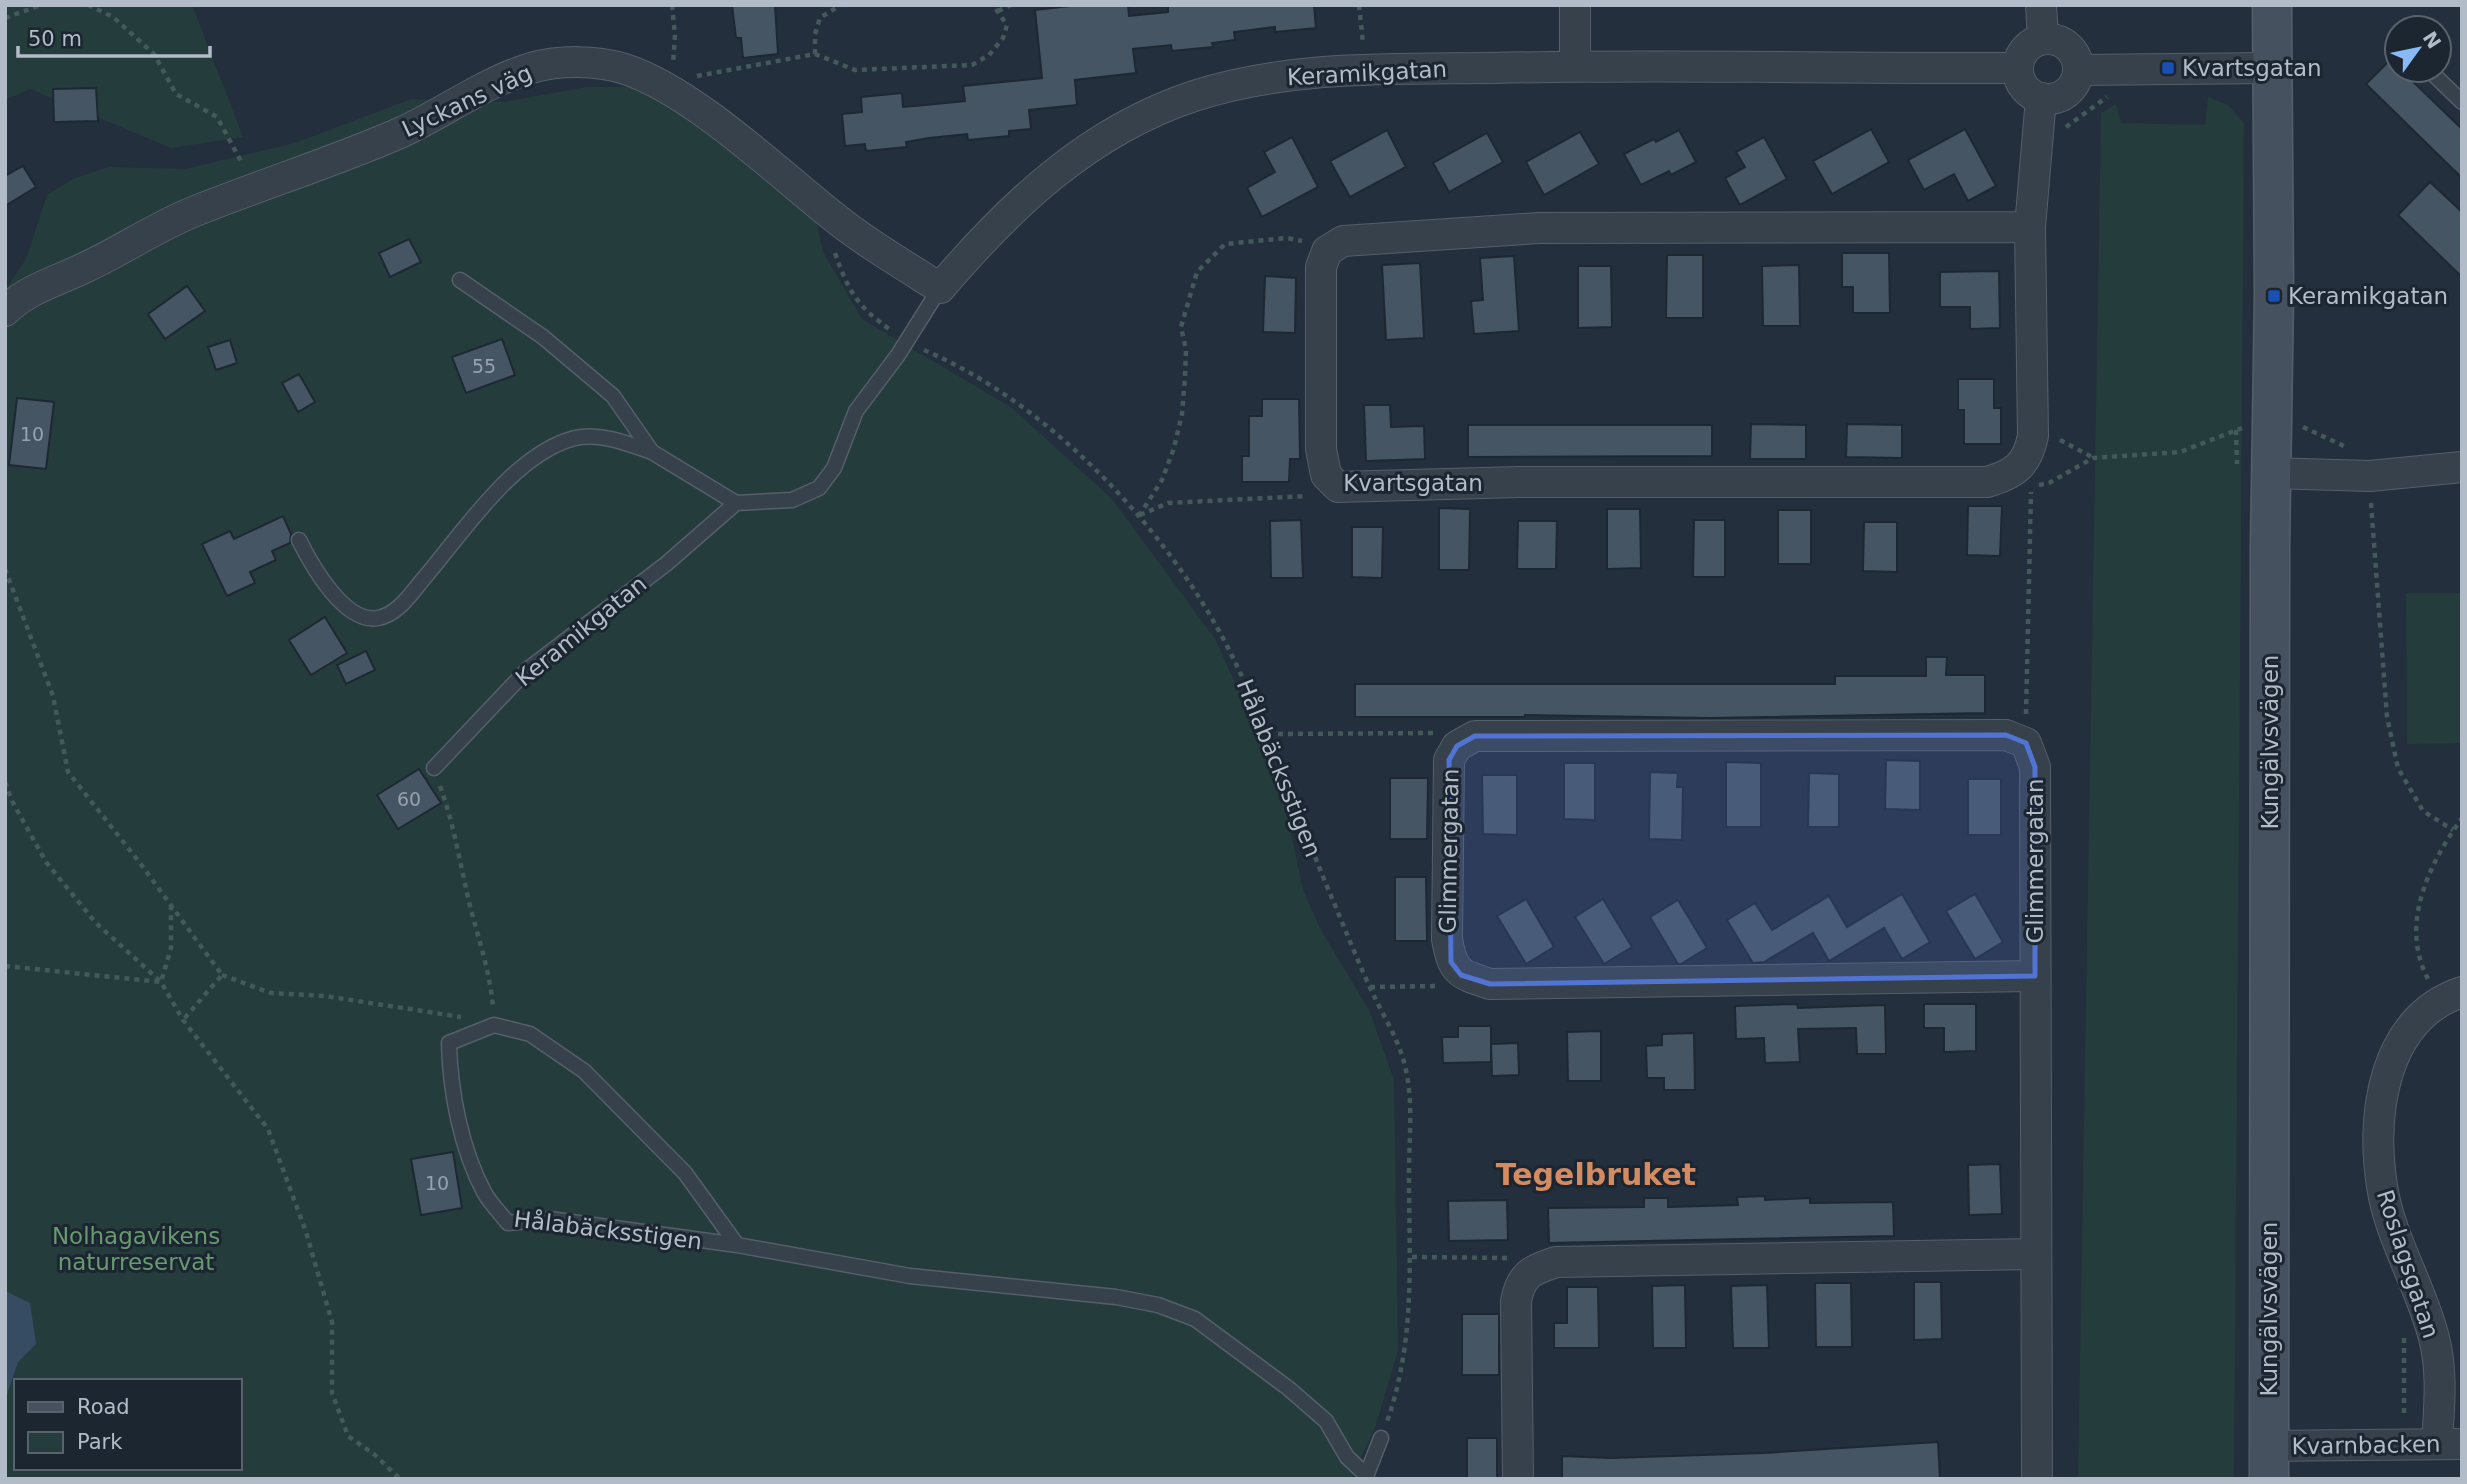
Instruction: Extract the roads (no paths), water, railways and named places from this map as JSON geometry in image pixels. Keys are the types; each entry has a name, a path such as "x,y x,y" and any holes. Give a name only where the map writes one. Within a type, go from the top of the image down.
{"main road":[{"name":"Kungälvsvägen","path":"2269,1463 2271,473 2274,296 2270,68 2272,5"}],"street":[{"path":"1575,5 1575,66"},
{"path":"2041,5 2043,39"},
{"path":"2043,39 2066,44 2073,51 2078,70 2077,79 2066,94 2048,99 2041,98 2022,85 2018,68 2024,50 2043,39"},
{"name":"Lyckans väg","path":"5,311 14,302 42,286 83,269 190,214 401,132 498,81 531,68 561,62 587,62 625,69 670,92 704,113 831,215 940,288"},
{"name":"Keramikgatan","path":"940,288 985,236 1048,177 1108,136 1194,96 1263,80 1300,73 1365,70 1575,66 2018,68"},
{"path":"2078,70 2270,68"},
{"path":"2030,227 2041,98"},
{"name":"Kvartsgatan","path":"2030,227 2032,426 2029,456 2010,476 1987,482 1519,482 1338,487 1326,475 1321,449 1321,267 1327,251 1343,241 1539,228 2030,227"},
{"path":"2271,473 2370,475 2462,467"},
{"name":"Glimmergatan","path":"2035,976 1490,984 1461,975 1451,962 1447,939 1449,760 1457,746 1475,736 2006,735 2026,743 2035,767 2037,1479"},
{"name":"Roslagsgatan","path":"2449,1444 2434,1339 2399,1244 2382,1188 2378,1133 2383,1089 2396,1048 2418,1018 2451,996"},
{"path":"1518,1479 1516,1301 1519,1283 1529,1271 1556,1262 2036,1254"},
{"name":"Kvarnbacken","path":"2269,1463 2449,1444"}],"lane":[{"path":"2443,84 2462,102"},
{"path":"460,280 543,337 613,396 652,452"},
{"name":"Keramikgatan","path":"434,768 528,669 666,564 736,503 792,500 819,488 834,468 856,411 907,342 940,288"},
{"path":"299,540 321,582 357,613 377,618 399,608 490,500 518,471 551,446 578,437 620,440 652,452 736,503"},
{"name":"Hålabäcksstigen","path":"737,1245 685,1173 584,1071 530,1034 494,1025 449,1043 449,1068 471,1160 485,1193 508,1223 550,1219 737,1245 909,1276 1103,1296 1158,1305 1195,1319 1288,1388 1326,1421 1347,1457 1365,1477 1381,1438"}],"water":[{"path":"5,1291 30,1303 36,1344 18,1362 5,1400"}],"place":[{"name":"Kvartsgatan","path":"2168,68"},
{"name":"Keramikgatan","path":"2274,296"}],"district":[{"name":"Tegelbruket","path":"1596,1175"}],"park label":[{"name":"Nolhagavikens naturreservat","path":"136,1249"}]}
